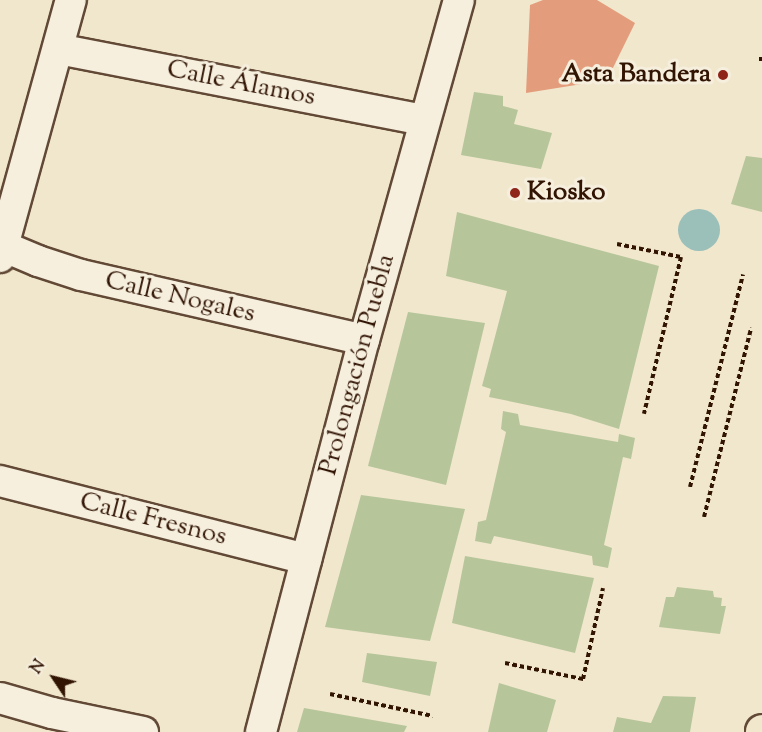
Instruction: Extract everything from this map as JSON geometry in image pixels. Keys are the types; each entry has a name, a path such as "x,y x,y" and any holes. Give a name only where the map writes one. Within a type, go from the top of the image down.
{"street":[{"path":"1,249 71,0"},
{"name":"Prolongación Puebla","path":"261,732 364,340 459,0"},
{"name":"Calle Álamos","path":"58,49 424,120"},
{"name":"Calle Nogales","path":"1,249 81,275 364,340"},
{"name":"Calle Fresnos","path":"0,481 306,559"},
{"path":"0,698 52,713 143,732"}],"path":[{"path":"617,244 681,257 644,414"},
{"path":"690,487 744,274"},
{"path":"704,517 751,328"},
{"path":"505,663 583,678 603,588"},
{"path":"330,694 433,716"}],"green space":[{"path":"474,92 503,96 503,106 518,110 514,124 552,133 541,169 461,155"},
{"path":"746,156 762,158 762,212 731,204"},
{"path":"457,212 659,266 619,429 571,414 489,397 491,389 482,386 507,291 446,276"},
{"path":"408,312 485,323 446,485 368,466"},
{"path":"503,411 518,414 520,425 618,442 619,434 635,438 631,459 623,457 604,545 612,548 608,568 593,565 592,556 494,536 491,544 475,541 478,522 486,520 506,432 501,429"},
{"path":"361,495 465,509 430,641 325,627"},
{"path":"465,556 594,578 575,653 452,623"},
{"path":"677,587 713,591 714,597 722,598 721,606 726,606 720,634 659,627 666,597 674,597"},
{"path":"367,653 437,662 430,696 362,682"},
{"path":"499,683 556,700 547,732 488,732"},
{"path":"663,696 696,697 690,732 613,732 617,717 651,723"},
{"path":"304,708 407,726 404,732 297,732"}],"water":[{"path":"699,209 707,210 714,215 719,222 719,238 714,245 707,250 699,251 691,250 684,245 679,238 678,230 679,222 684,215 691,210"}],"building":[{"path":"543,0 597,0 635,23 607,80 526,93 530,5"}],"place":[{"name":"Asta Bandera","path":"723,75"},
{"name":"Kiosko","path":"515,193"}]}
